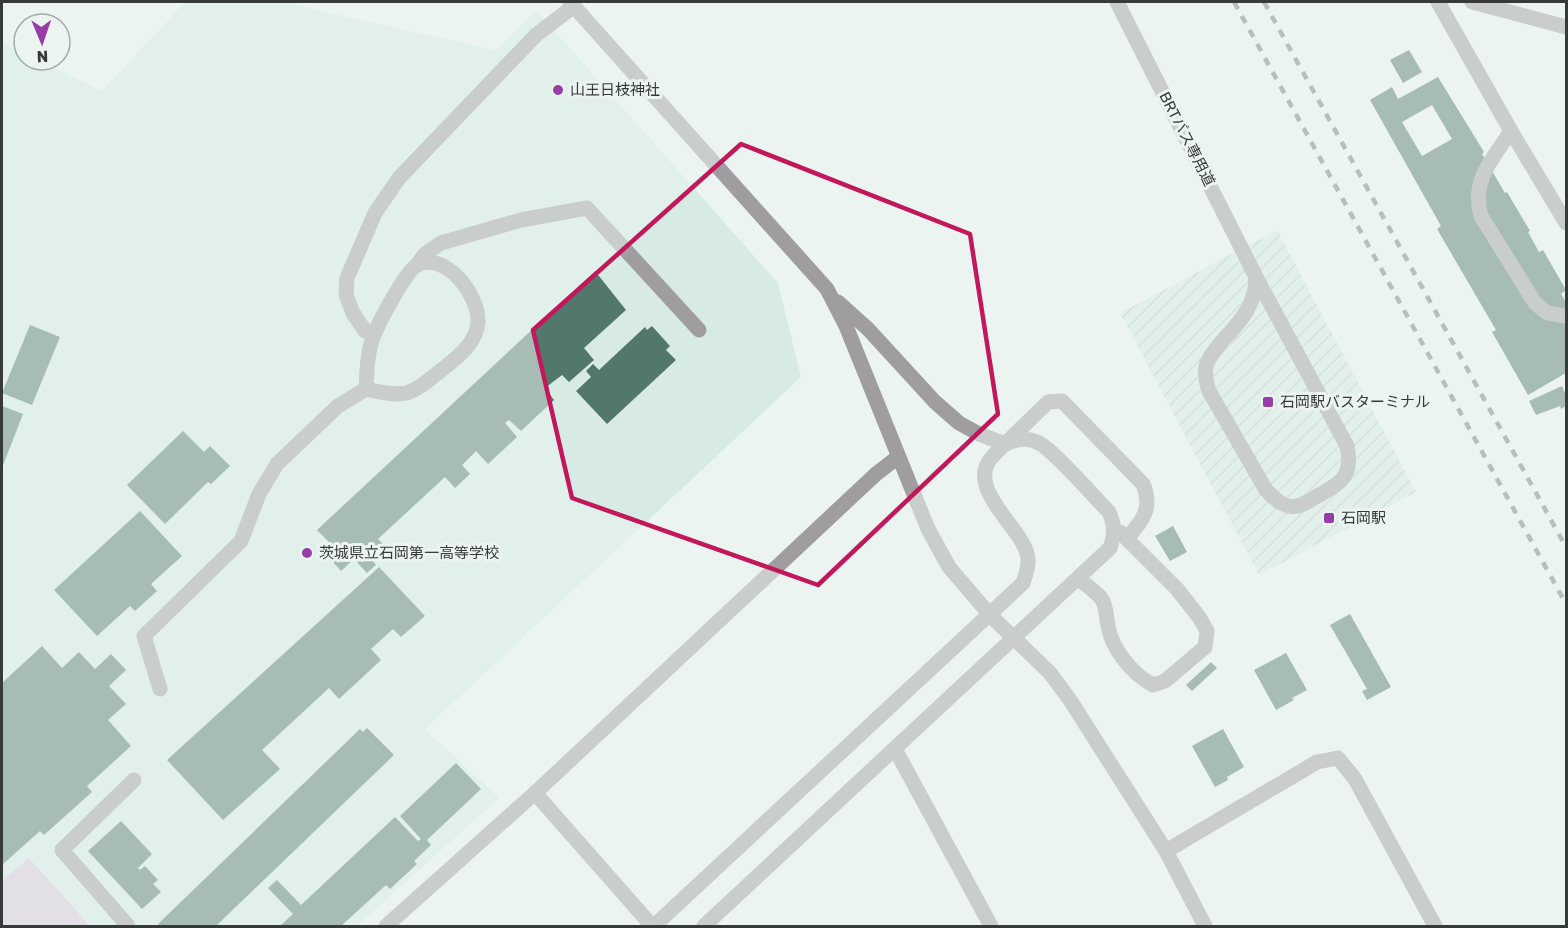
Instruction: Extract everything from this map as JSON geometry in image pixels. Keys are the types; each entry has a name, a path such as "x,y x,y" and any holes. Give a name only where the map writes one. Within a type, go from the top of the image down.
{"street":[{"name":"BRTバス専用道","path":"1117,2 1256,277 1347,446 1350,460 1347,473 1341,483 1301,505 1288,506 1276,500 1266,490 1209,391 1206,380 1206,364 1214,350 1241,322 1250,308 1256,291 1256,277"},
{"path":"1438,2 1566,223"},
{"path":"1472,2 1566,27"},
{"path":"374,335 365,331 358,322 352,313 346,295 347,278 375,213 399,178 536,35 572,4 831,296 846,326 928,529 949,567 990,615 1050,673 1070,700 1166,851 1206,927"},
{"path":"1511,131 1484,171 1477,201 1481,216 1535,303 1547,314 1566,316"},
{"path":"366,389 367,365 374,335 403,281 425,254 441,243 521,220 587,208 699,330"},
{"path":"160,689 144,636 241,541 259,494 277,464 338,406 366,389 390,394 413,392 460,355 472,339 478,322 472,297 452,270 434,262 416,266"},
{"path":"831,296 868,329 935,402 958,423 1005,444 1022,438 1039,443 1108,512 1114,525 1177,589 1208,632 1205,647 1165,681 1153,685 1143,680 1115,648 1102,599 1079,579"},
{"path":"535,793 653,927 1023,583 1029,563 1025,548 991,497 986,485 986,472 989,460 1048,402 1062,401 1143,484 1149,496 1147,507 1140,525 1127,538"},
{"path":"386,927 535,793 876,474 898,457"},
{"path":"704,927 1079,579 1110,548 1114,538 1114,525"},
{"path":"895,749 991,927"},
{"path":"1166,851 1317,762 1338,758 1355,779 1435,927"},
{"path":"128,927 62,850 134,780"}],"highlighted area":[{"path":"741,144 970,234 998,414 818,585 572,498 533,330"}],"shaded area":[{"name":"茨城県立石岡第一高等学校","path":"185,2 288,2 496,50 536,10 778,283 801,377 425,729 499,798 357,926 2,926 2,43 12,48 12,72 62,72 102,91"},
{"name":"石岡駅バスターミナル","path":"1277,230 1416,492 1259,575 1120,313"},
{"path":"29,858 90,926 2,926 2,881"}],"building":[{"path":"1409,50 1422,72 1403,83 1390,60"},
{"path":"1438,77 1484,152 1482,154 1505,193 1507,192 1530,231 1528,232 1539,252 1543,250 1566,290 1561,294 1566,302 1566,373 1528,395 1492,332 1496,330 1437,229 1441,226 1370,100 1392,87 1398,99","holes":["1432,105 1452,139 1422,156 1402,122"]},
{"path":"595,271 626,310 584,348 594,360 569,382 562,375 545,388 554,400 521,431 509,420 505,423 517,437 488,464 476,451 462,465 470,474 455,488 445,477 378,539 387,548 373,561 376,565 367,573 354,559 341,571 321,549 329,542 317,530"},
{"path":"30,325 60,337 32,405 2,393"},
{"path":"652,326 670,346 666,350 676,360 607,424 576,391 591,377 586,371 593,364 599,370 645,327 647,330"},
{"path":"1562,386 1566,396 1566,406 1536,415 1529,401"},
{"path":"2,406 23,414 2,468"},
{"path":"183,431 204,452 210,446 230,466 211,484 208,482 165,524 127,485"},
{"path":"140,511 182,556 151,584 157,591 135,611 130,606 97,636 54,590"},
{"path":"1173,526 1187,552 1170,561 1155,536"},
{"path":"379,567 425,616 401,637 393,629 371,649 381,660 339,699 329,688 262,750 280,769 223,820 167,760"},
{"path":"1350,614 1391,687 1367,700 1362,691 1367,689 1330,625"},
{"path":"42,646 62,668 79,652 95,669 111,654 126,670 109,686 126,704 108,720 131,746 87,786 92,792 44,835 40,831 2,865 2,683"},
{"path":"1286,653 1307,690 1276,710 1254,670"},
{"path":"1211,662 1217,668 1192,691 1186,685"},
{"path":"367,728 394,755 216,926 161,926 158,924 360,729 363,732"},
{"path":"1223,729 1244,767 1215,787 1192,746"},
{"path":"456,763 481,789 427,840 431,845 414,861 417,864 390,889 386,885 341,926 280,926 293,914 268,888 277,880 301,905 395,817 418,841 421,839 400,816"},
{"path":"121,821 152,854 138,868 140,870 145,866 158,880 153,884 161,892 142,909 88,851"}],"railway":[{"path":"1234,2 1566,604"},
{"path":"1264,2 1566,547"}],"place":[{"name":"山王日枝神社","path":"558,90"},
{"name":"石岡駅バスターミナル","path":"1268,402"},
{"name":"石岡駅","path":"1329,518"},
{"name":"茨城県立石岡第一高等学校","path":"307,553"}]}
